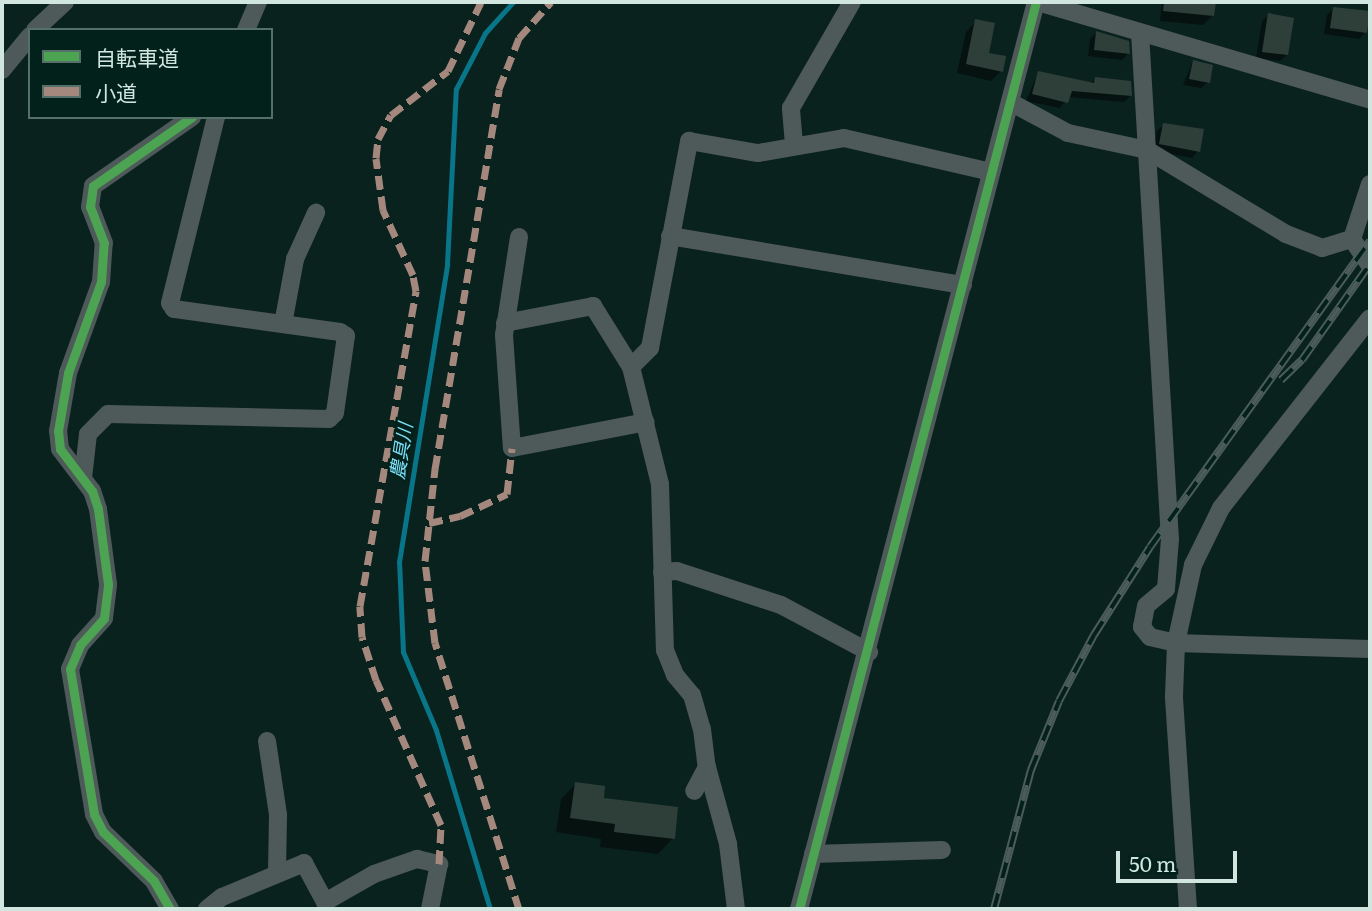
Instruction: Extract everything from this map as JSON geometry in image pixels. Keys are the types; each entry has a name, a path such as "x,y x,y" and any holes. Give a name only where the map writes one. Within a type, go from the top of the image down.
{"street":[{"path":"37,28 65,2"},
{"path":"247,28 258,2"},
{"path":"794,144 792,108 852,2"},
{"path":"799,909 869,652 1037,2 1370,100"},
{"path":"1140,33 1170,575 1166,589 1146,606 1142,622 1150,637 1176,643 1370,649"},
{"path":"2,70 28,38"},
{"path":"1010,102 1068,133 1147,150 1286,234 1322,248 1352,239"},
{"path":"170,909 154,881 103,832 94,814 71,669 80,645 104,618 108,584 98,509 82,478 60,449 58,431 68,373 101,282 104,243 90,207 93,186 189,119"},
{"path":"82,478 88,434 108,414 329,419 335,413 346,336 174,309 170,303 216,119"},
{"path":"631,367 650,348 689,141 758,153 794,144 844,138 873,142 991,172"},
{"path":"1352,239 1370,184"},
{"path":"283,324 295,259 316,213"},
{"path":"670,236 964,285"},
{"path":"519,237 505,323 512,448 646,422"},
{"path":"1352,239 1370,266"},
{"path":"505,323 593,306 631,367 660,485 667,660 697,706 707,767 728,844 736,909"},
{"path":"1188,909 1174,696 1176,643 1193,565 1222,508 1370,318"},
{"path":"662,572 677,571 780,605 869,652"},
{"path":"267,741 278,815 277,872"},
{"path":"694,791 707,767"},
{"path":"814,854 942,850"},
{"path":"206,909 277,872 304,863 325,902 416,859 439,864 430,909"}],"building":[{"path":"1164,2 1216,2 1214,16 1163,11"},
{"path":"1333,7 1370,11 1367,33 1330,28"},
{"path":"1268,13 1294,18 1288,55 1262,52"},
{"path":"975,19 995,23 989,53 1006,56 1003,72 966,64"},
{"path":"1096,31 1129,41 1130,54 1094,50"},
{"path":"1193,60 1213,65 1210,83 1189,79"},
{"path":"1038,71 1094,83 1095,77 1131,81 1132,96 1072,91 1068,103 1032,94"},
{"path":"1163,123 1204,129 1200,152 1159,144"},
{"path":"575,782 605,786 604,798 678,807 675,839 614,832 615,824 570,818"}],"waterway":[{"name":"農具川","path":"490,909 436,730 403,652 399,562 447,264 456,89 485,33 513,2"}],"railway":[{"path":"994,909 1031,770 1059,701 1094,635 1150,547 1370,241"},
{"path":"1281,380 1302,360 1370,264"}],"marked path":[{"path":"439,864 441,825 376,680 362,637 360,606 416,291 413,275 383,210 376,158 378,139 391,115 448,71 481,2"},
{"path":"519,909 435,643 425,561 435,469 499,89 519,38 551,2"},
{"path":"429,523 460,516 507,494 512,448"}],"cycle path":[{"path":"799,909 1036,2"},
{"path":"170,909 154,881 103,832 94,814 70,669 80,645 104,618 108,584 98,509 92,491 60,449 58,431 68,373 101,282 104,243 90,207 93,186 189,119"}]}
